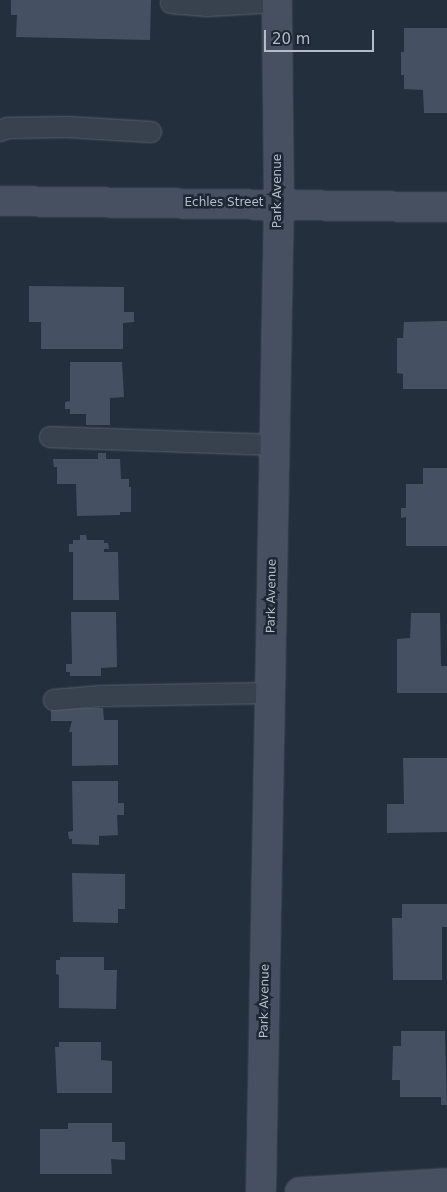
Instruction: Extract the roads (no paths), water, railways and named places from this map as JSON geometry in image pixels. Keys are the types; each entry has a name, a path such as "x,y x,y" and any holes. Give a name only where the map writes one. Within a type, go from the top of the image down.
{"main road":[{"name":"Park Avenue","path":"262,1192 279,203 277,1"},
{"name":"Echles Street","path":"0,201 279,203 447,207"},
{"path":"300,1192 447,1183"}],"lane":[{"path":"171,3 207,6 277,1"},
{"path":"0,131 8,128 67,127 151,132"},
{"path":"50,437 274,445"},
{"path":"54,700 102,696 270,693"}]}
